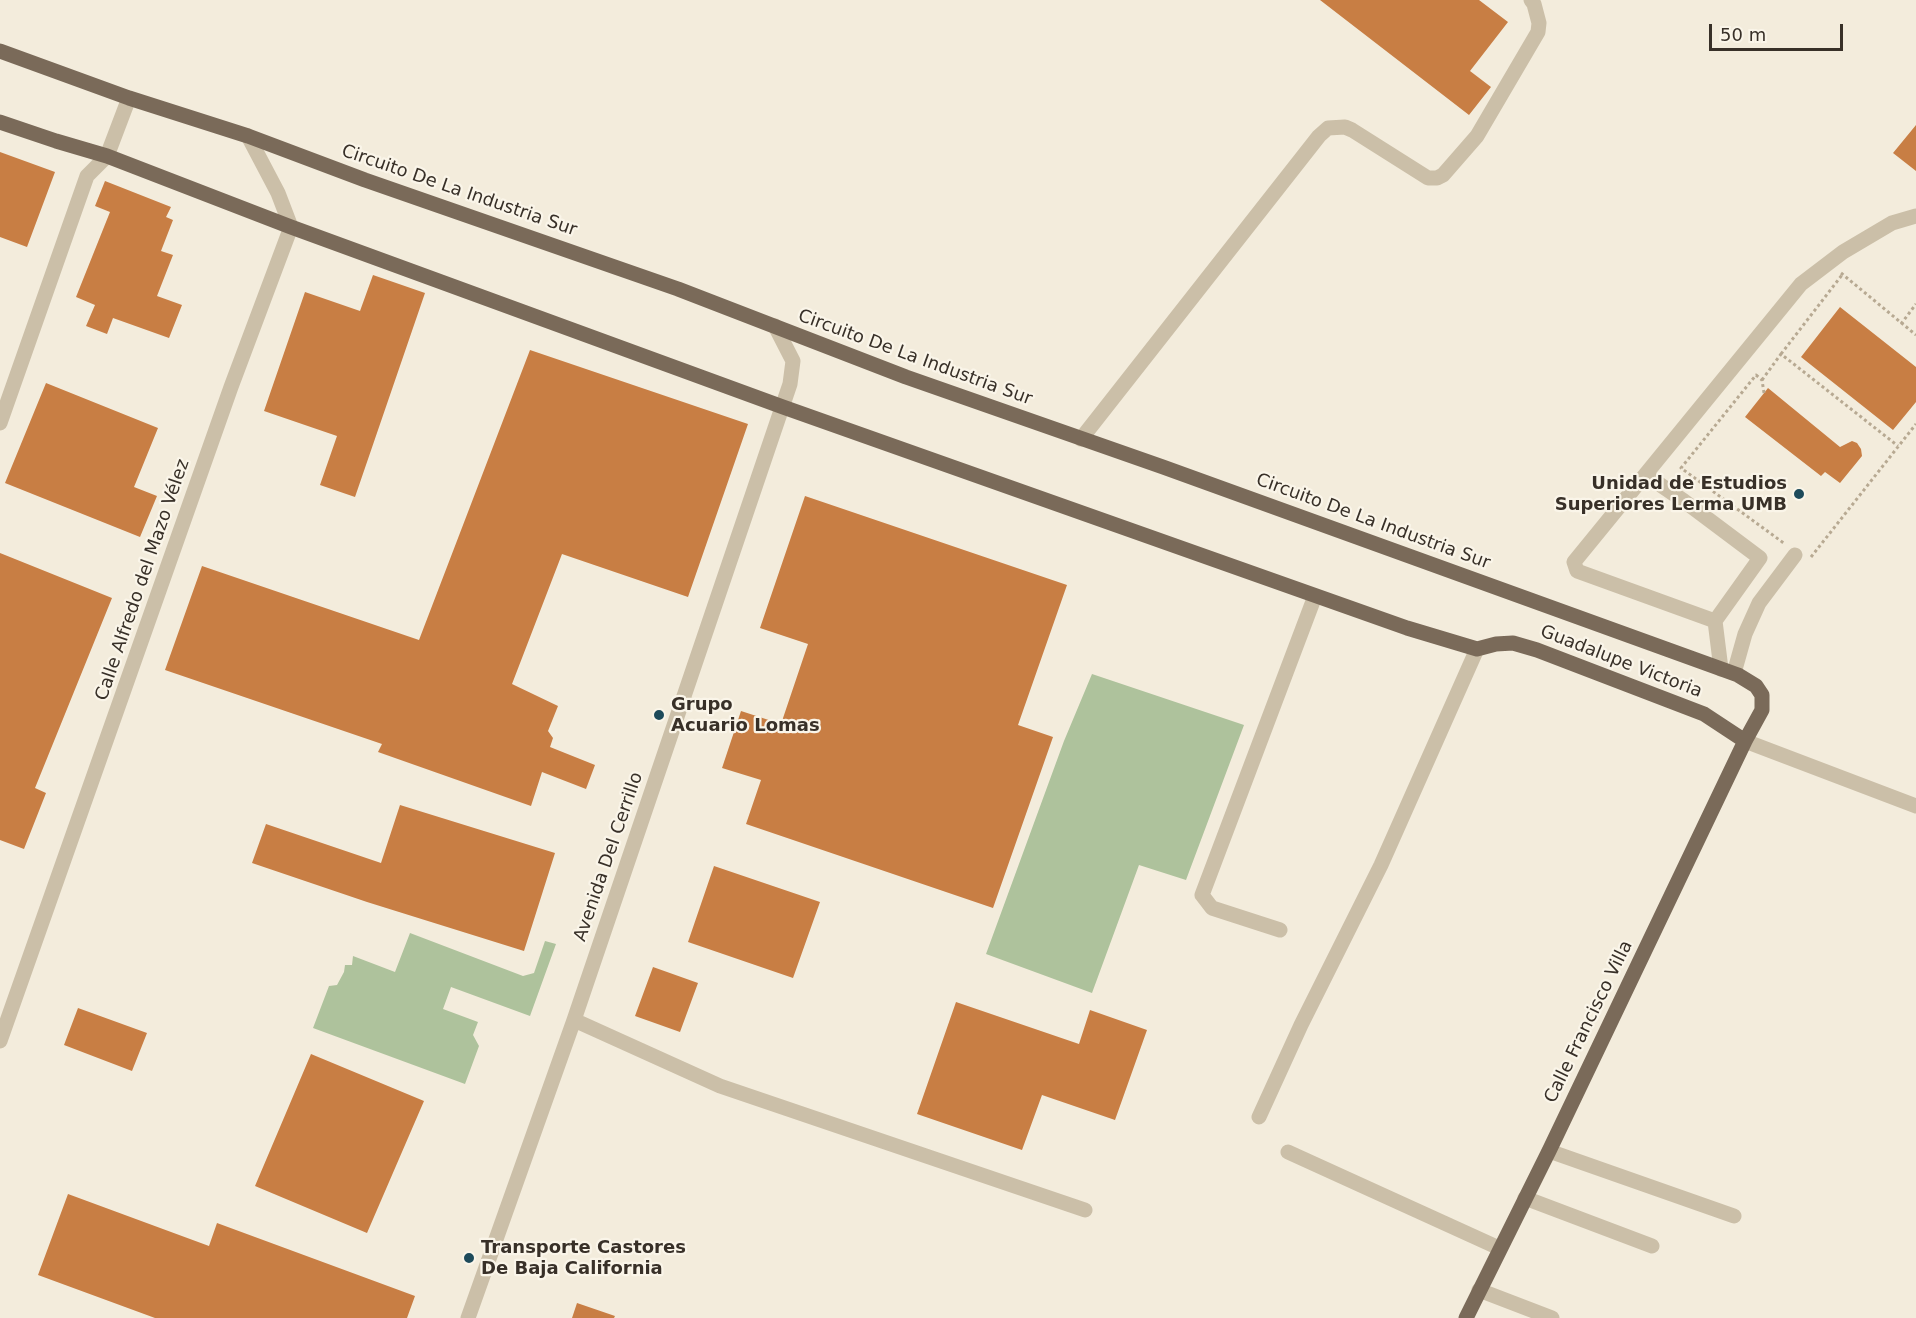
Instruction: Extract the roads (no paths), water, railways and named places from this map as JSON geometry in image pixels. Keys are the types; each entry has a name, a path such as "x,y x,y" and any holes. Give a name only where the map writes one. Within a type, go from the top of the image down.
{"main road":[{"name":"Circuito De La Industria Sur","path":"0,51 528,236 775,326 906,377 1727,671 1750,681 1762,695 1762,710 1744,741"},
{"path":"0,122 107,156 291,228 783,407 1315,596 1407,628 1478,649"},
{"name":"Guadalupe Victoria","path":"1478,649 1496,644 1513,643 1537,650 1704,714 1744,741"},
{"name":"Calle Francisco Villa","path":"1466,1318 1549,1151 1744,741"}],"street":[{"path":"1081,439 1319,136 1328,128 1345,127 1352,130 1428,178 1443,175 1477,136 1538,32 1539,23 1531,0"},
{"path":"0,423 87,176 107,156 129,98"},
{"path":"248,136 278,193 291,228"},
{"path":"1715,621 1577,571 1574,562 1801,284 1836,258 1892,223 1916,216"},
{"name":"Calle Alfredo del Mazo Vélez","path":"0,1041 227,399 291,228"},
{"name":"Avenida Del Cerrillo","path":"468,1318 574,1020 783,407 790,384 793,361 775,326"},
{"path":"1646,475 1760,557 1715,621 1727,671"},
{"path":"1727,671 1758,603 1797,554"},
{"path":"1280,930 1212,908 1202,895 1315,596"},
{"path":"1259,1117 1301,1024 1381,865 1478,649"},
{"path":"1744,741 1916,806"},
{"path":"574,1020 720,1086 1085,1210"},
{"path":"1549,1151 1734,1216"},
{"path":"1288,1152 1499,1248"},
{"path":"1525,1198 1652,1246"},
{"path":"1479,1290 1552,1318"}],"place":[{"name":"Unidad de Estudios Superiores Lerma UMB","path":"1799,494"},
{"name":"Grupo Acuario Lomas","path":"659,715"},
{"name":"Transporte Castores De Baja California","path":"469,1258"}]}
